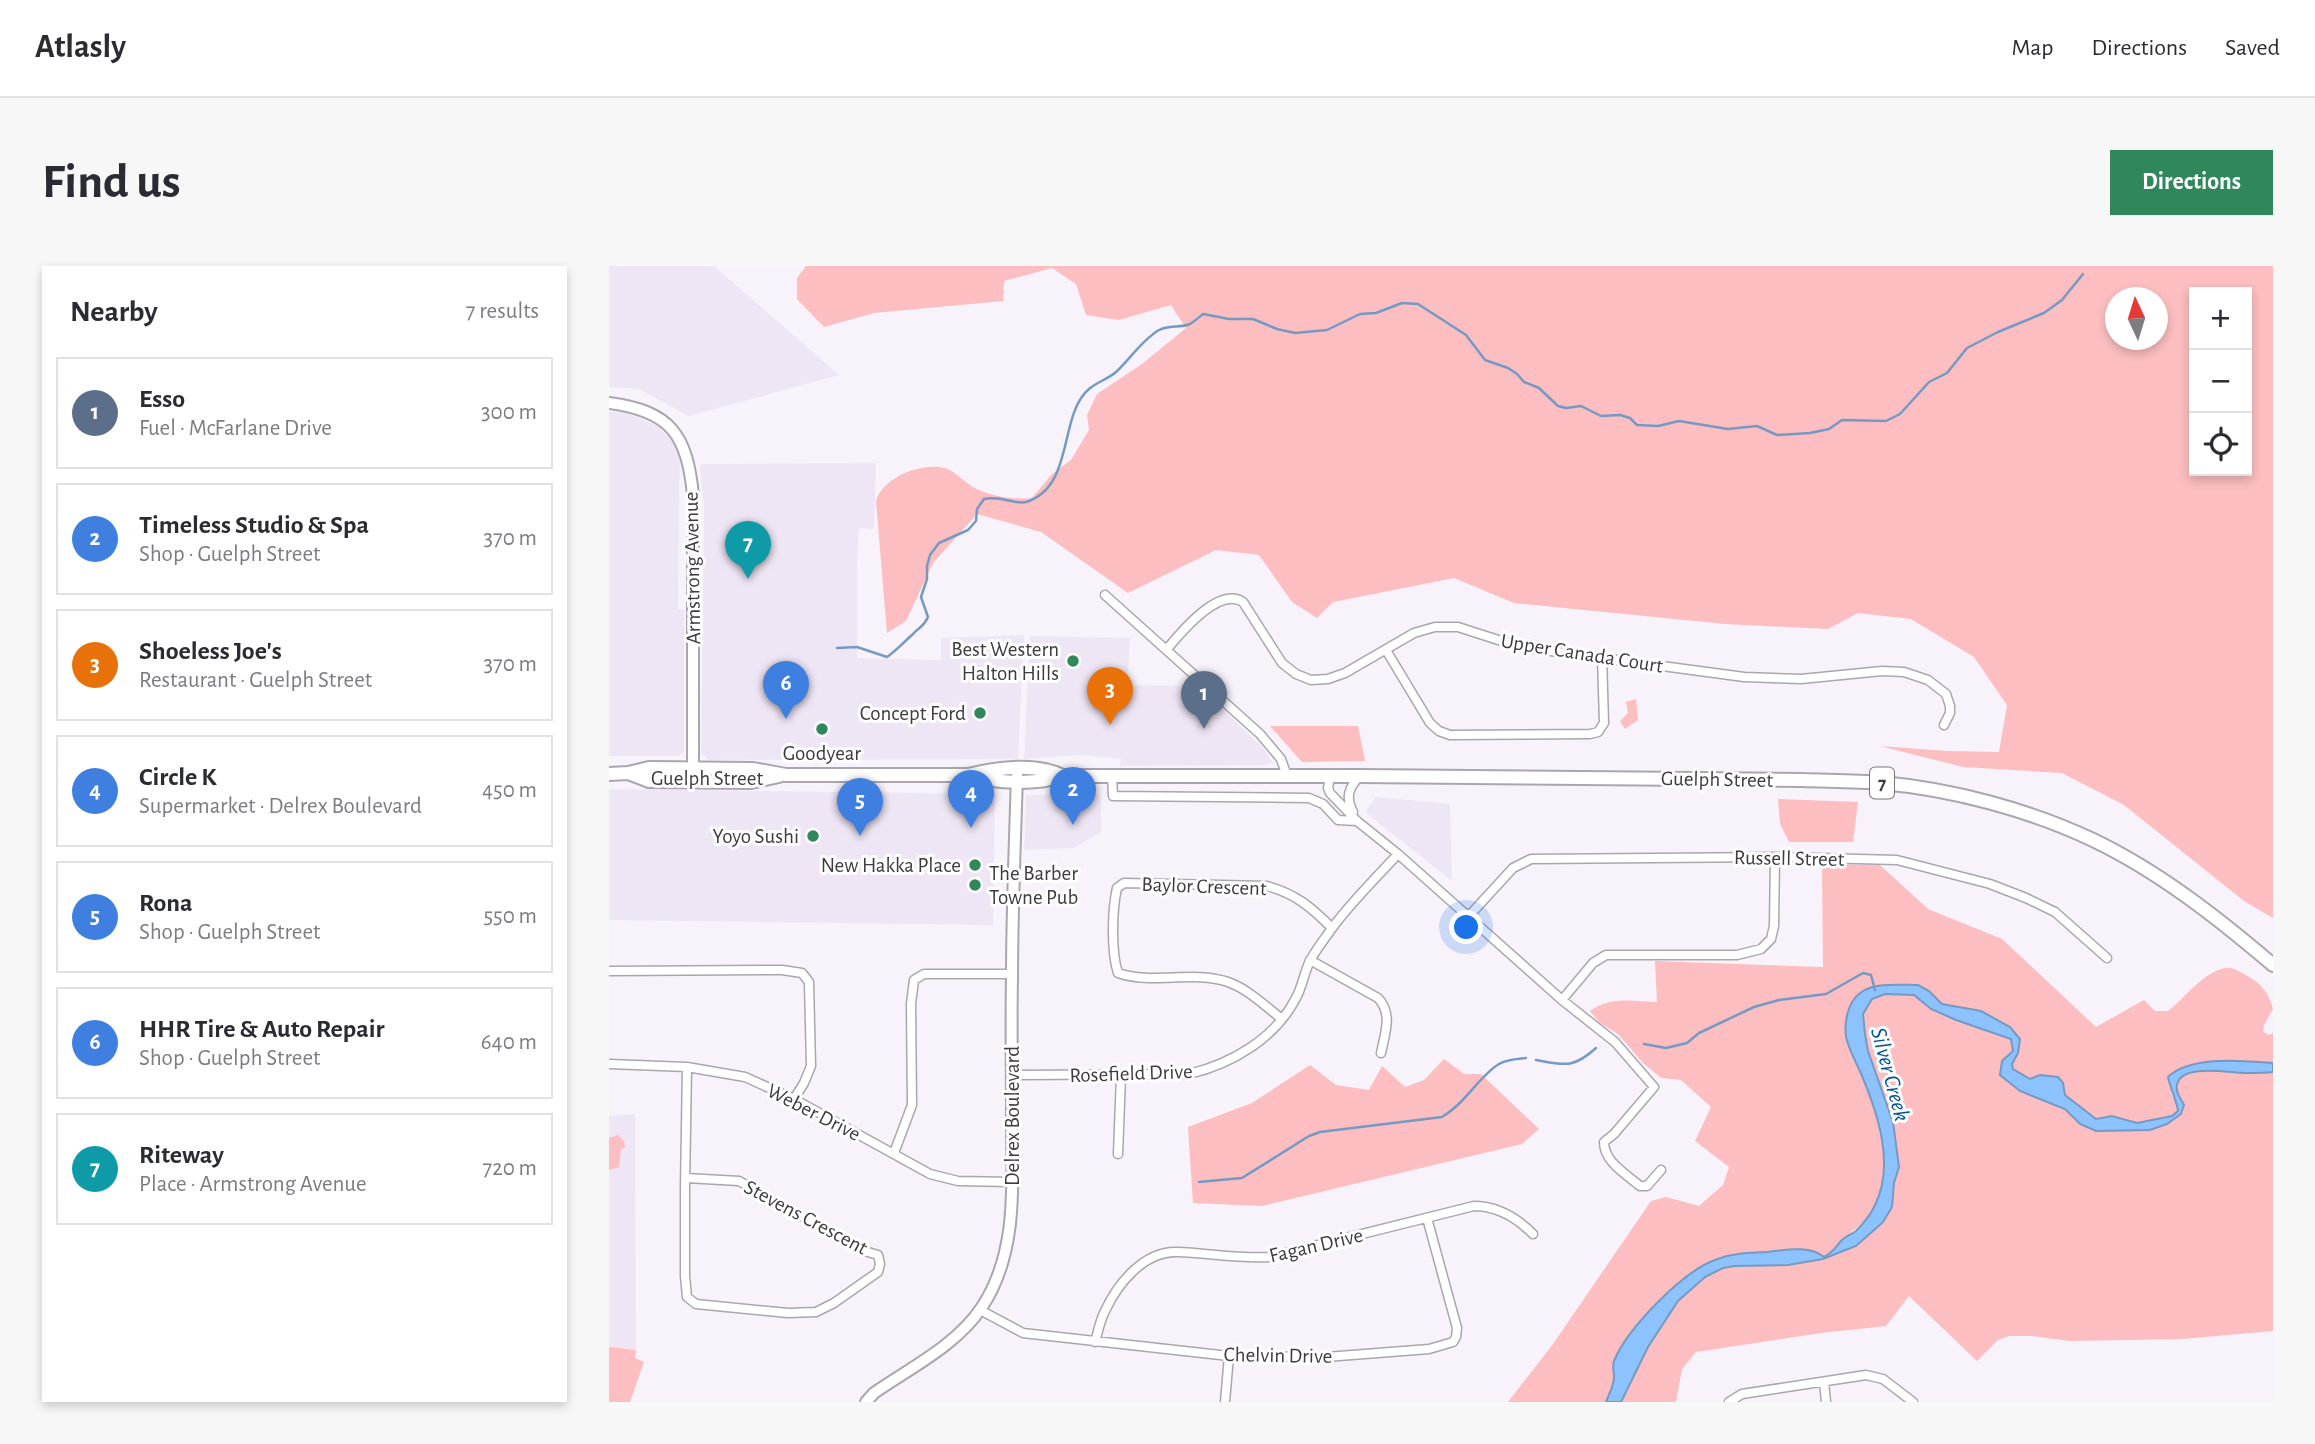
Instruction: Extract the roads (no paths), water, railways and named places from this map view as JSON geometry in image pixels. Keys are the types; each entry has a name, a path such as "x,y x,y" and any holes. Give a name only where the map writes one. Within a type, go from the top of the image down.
{"main road":[{"name":"Guelph Street","path":"609,774 649,768 694,775 753,769 786,775 968,775 990,780 1017,775 1048,780 1063,776 1360,776 1883,783 1963,796 2057,824 2094,840 2183,894 2273,965"}],"street":[{"name":"Armstrong Avenue","path":"609,403 633,406 661,418 681,439 690,465 693,495 694,775"},
{"path":"1105,596 1260,734 1281,759 1287,776"},
{"name":"Upper Canada Court","path":"1167,649 1194,619 1231,597 1243,602 1282,663 1304,678 1319,680 1335,677 1413,633 1435,627 1458,627 1520,647 1744,677 1801,679 1882,671 1904,672 1927,680 1946,694 1951,706 1944,725"},
{"path":"1385,650 1430,723 1439,731 1450,735 1598,732 1604,723 1602,656"},
{"name":"Delrex Boulevard","path":"866,1402 874,1393 950,1341 980,1310 994,1286 1003,1261 1011,1225 1011,974 1017,775"},
{"path":"1112,776 1113,796 1309,798 1323,804 1338,820 1357,821"},
{"path":"1331,776 1328,788 1330,793 1357,821 1398,854 1562,1000 1615,1042 1654,1087 1604,1142 1604,1151 1607,1157 1640,1186 1647,1186 1661,1170"},
{"path":"1357,821 1349,806 1348,794 1352,784 1360,776"},
{"name":"Rosefield Drive","path":"1012,1075 1189,1074 1232,1059 1253,1047 1282,1019 1296,999 1310,960 1332,928 1398,854"},
{"path":"1562,1000 1593,963 1606,955 1737,955 1761,949 1771,939 1774,926 1775,857"},
{"name":"Russell Street","path":"1468,916 1513,867 1531,859 1775,857 1897,860 1990,884 2055,912 2107,958"},
{"name":"Baylor Crescent","path":"1282,1019 1243,989 1227,982 1204,977 1132,978 1118,973 1114,962 1114,900 1117,888 1124,883 1267,886 1288,892 1311,907 1332,928"},
{"path":"1310,960 1384,1004 1388,1018 1381,1053"},
{"path":"609,971 782,970 802,973 809,982 811,1066 794,1099"},
{"path":"894,1153 912,1105 911,1004 914,980 924,974 1011,974"},
{"name":"Weber Drive","path":"609,1064 687,1067 745,1077 794,1099 930,1174 946,1179 1012,1182"},
{"name":"Stevens Crescent","path":"686,1178 739,1181 861,1250 878,1255 878,1272 834,1303 816,1312 696,1304 687,1297 685,1276 687,1067"},
{"path":"1118,1154 1121,1076"},
{"name":"Fagan Drive","path":"1095,1342 1105,1310 1126,1279 1144,1261 1159,1254 1175,1252 1270,1257 1474,1206 1489,1206 1521,1222 1533,1234"},
{"name":"Chelvin Drive","path":"980,1310 1023,1333 1229,1356 1326,1357 1429,1349 1453,1342 1457,1328 1427,1217"},
{"path":"1225,1402 1229,1356"},
{"path":"1729,1402 1742,1394 1866,1375 1883,1379 1913,1402"},
{"path":"1824,1382 1826,1402"}],"water":[{"path":"1888,985 1918,985 1929,991 1942,1004 1981,1011 2010,1027 2020,1039 2018,1053 2012,1064 2013,1069 2030,1079 2040,1075 2058,1077 2063,1083 2065,1095 2096,1119 2112,1116 2137,1123 2172,1116 2178,1111 2168,1077 2190,1065 2218,1061 2273,1063 2273,1072 2207,1071 2187,1074 2180,1078 2177,1085 2184,1105 2181,1114 2167,1124 2150,1130 2096,1131 2080,1124 2065,1109 2020,1091 2000,1075 2002,1061 2013,1051 2011,1039 1931,1009 1914,995 1885,994 1872,999 1863,1014 1865,1034 1868,1051 1893,1122 1899,1167 1894,1183 1892,1207 1883,1222 1856,1246 1823,1259 1788,1265 1735,1266 1723,1268 1705,1277 1678,1301 1648,1347 1621,1402 1606,1402 1613,1383 1614,1361 1621,1348 1643,1318 1687,1276 1715,1260 1734,1255 1797,1249 1818,1253 1824,1257 1867,1219 1881,1190 1884,1157 1874,1107 1846,1037 1846,1019 1852,1002 1866,989"}],"waterway":[{"path":"837,648 857,647 887,657 897,649 928,617 921,597 930,555 939,543 968,530 976,521 977,509 984,499 996,498 1021,503 1042,494 1059,467 1073,416 1079,401 1089,389 1116,372 1159,330 1190,324 1203,314 1229,319 1253,319 1295,333 1327,330 1360,314 1376,313 1402,303 1418,304 1466,335 1485,360 1508,368 1524,382 1539,388 1558,406 1581,406 1601,416 1620,415 1630,418 1637,425 1658,426 1679,421 1728,429 1757,426 1777,435 1829,429 1842,420 1886,421 1900,414 1929,382 1947,373 1967,348 2044,313 2062,300 2083,274"},
{"path":"1644,1044 1666,1048 1687,1043 1699,1033 1754,1007 1779,1000 1826,994 1863,973 1871,975 1875,990"},
{"path":"1536,1060 1568,1064 1581,1059 1596,1048"},
{"path":"1199,1182 1242,1178 1309,1136 1320,1132 1442,1117 1499,1064 1526,1058"}],"place":[{"name":"Riteway","path":"748,579"},
{"name":"Best Western Halton Hills","path":"1073,661"},
{"name":"Concept Ford","path":"980,713"},
{"name":"HHR Tire & Auto Repair","path":"786,719"},
{"name":"Shoeless Joe's","path":"1110,725"},
{"name":"Goodyear","path":"822,729"},
{"name":"Esso","path":"1204,729"},
{"name":"Timeless Studio & Spa","path":"1073,825"},
{"name":"Circle K","path":"971,828"},
{"name":"Yoyo Sushi","path":"813,836"},
{"name":"Rona","path":"860,836"},
{"name":"New Hakka Place","path":"975,865"},
{"name":"The Barber Towne Pub","path":"975,885"}],"water label":[{"name":"Silver Creek","path":"1891,1074"}]}
